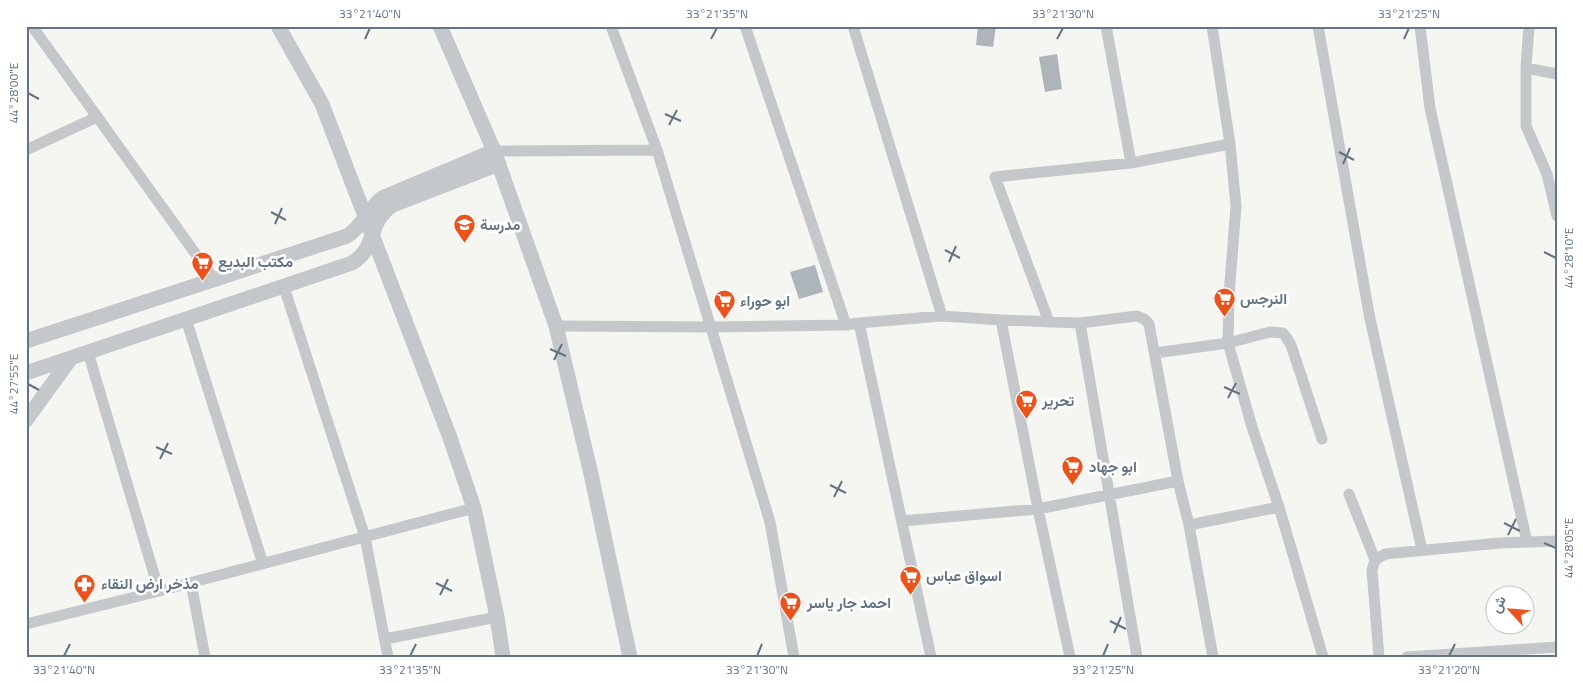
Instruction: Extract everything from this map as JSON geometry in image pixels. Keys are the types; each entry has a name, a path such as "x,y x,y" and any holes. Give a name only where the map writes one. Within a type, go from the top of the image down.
{"street":[{"path":"32,26 214,278"},
{"path":"278,26 322,104 449,435 474,508 503,657"},
{"path":"440,26 497,158 556,326 591,474 630,657"},
{"path":"611,26 657,150 770,522 794,657"},
{"path":"745,26 846,325"},
{"path":"853,26 942,316"},
{"path":"1106,26 1131,163"},
{"path":"1212,26 1230,144 1236,206 1229,295 1228,343 1252,427 1279,506 1323,657"},
{"path":"1318,26 1370,319 1422,550"},
{"path":"1420,26 1430,108 1527,542"},
{"path":"1529,26 1526,68 1526,126 1552,175 1557,216"},
{"path":"1526,68 1557,74"},
{"path":"26,150 96,117"},
{"path":"1049,322 996,177 1131,163 1230,144"},
{"path":"26,340 347,236 361,225 375,203 389,194 497,158 657,150"},
{"path":"26,373 352,263 367,250 377,221 393,205 497,158"},
{"path":"284,287 366,537 388,657"},
{"path":"556,326 711,327 846,325 942,316 1080,323 1137,316 1144,319 1148,324 1154,352 1178,481 1189,525 1213,657"},
{"path":"186,319 262,564"},
{"path":"1002,320 1038,509 1070,657"},
{"path":"858,323 931,657"},
{"path":"1080,323 1137,657"},
{"path":"1154,352 1228,343 1270,332 1282,333 1291,345 1322,439"},
{"path":"88,352 159,591"},
{"path":"26,420 71,358"},
{"path":"902,521 1038,509 1178,481"},
{"path":"1349,494 1375,560 1372,570 1379,657"},
{"path":"1189,525 1279,506"},
{"path":"26,624 191,583 474,508"},
{"path":"1375,560 1385,554 1422,550 1500,543 1557,541"},
{"path":"191,583 205,657"},
{"path":"385,639 496,617"},
{"path":"1407,657 1538,652 1557,647"}],"building":[{"path":"978,26 996,26 993,47 976,45"},
{"path":"1057,54 1062,89 1045,92 1039,57"},
{"path":"815,265 823,292 799,299 790,272"}],"place":[{"name":"مدرسة","path":"464,244"},
{"name":"مكتب البديع","path":"202,281"},
{"name":"النرجس","path":"1224,318"},
{"name":"ابو حوراء","path":"724,320"},
{"name":"تحرير","path":"1026,420"},
{"name":"ابو جهاد","path":"1073,486"},
{"name":"اسواق عباس","path":"910,595"},
{"name":"مذخر ارض النقاء","path":"85,603"},
{"name":"احمد جار ياسر","path":"791,622"}]}
